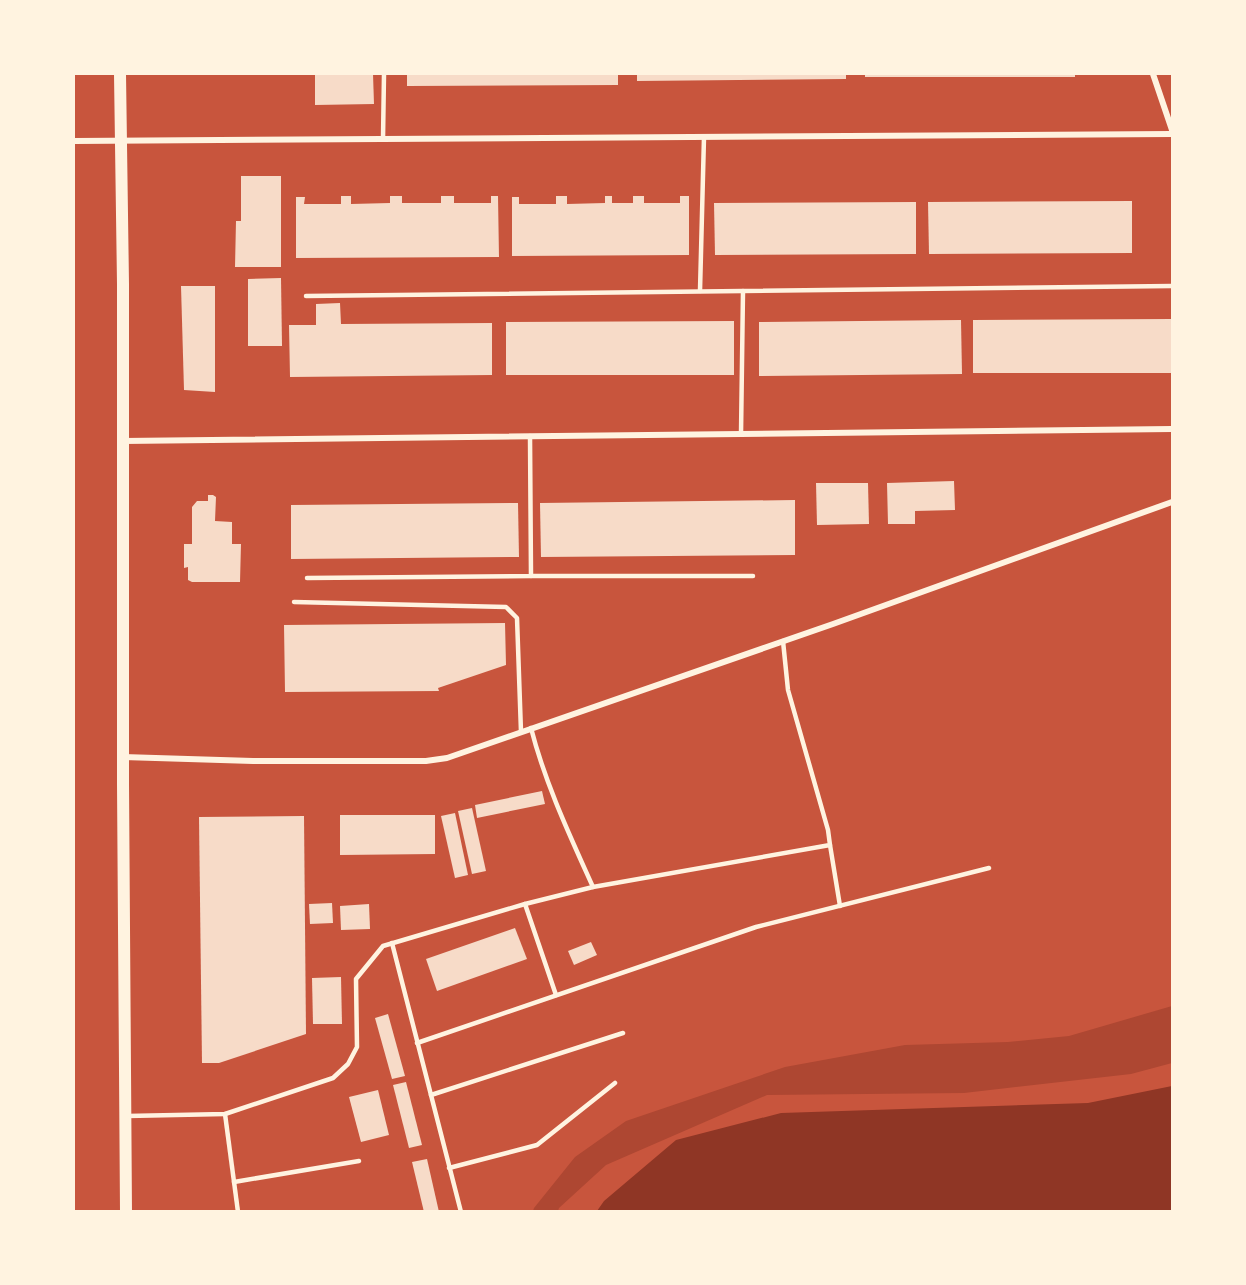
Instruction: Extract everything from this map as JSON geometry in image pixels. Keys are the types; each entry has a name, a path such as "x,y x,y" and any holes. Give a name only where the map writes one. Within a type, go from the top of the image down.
{"main road":[{"path":"120,74 126,1212"}],"street":[{"path":"74,141 1173,132 1153,74"},
{"path":"123,441 1173,429"},
{"path":"123,757 253,761 426,761 447,758 1173,502"}],"lane":[{"path":"383,139 384,74"},
{"path":"700,291 704,137"},
{"path":"306,296 1173,286"},
{"path":"741,434 743,291"},
{"path":"530,436 531,576"},
{"path":"307,578 753,576"},
{"path":"294,602 506,607 517,618 520,732"},
{"path":"783,641 788,690 828,830 840,906"},
{"path":"531,729 563,819 593,887"},
{"path":"127,1116 225,1114 333,1078 348,1064 357,1047 357,979 382,946 525,904 593,887 830,845"},
{"path":"417,1043 756,927 989,868"},
{"path":"525,904 556,995"},
{"path":"392,943 461,1212"},
{"path":"430,1095 623,1033"},
{"path":"449,1168 537,1145 615,1083"},
{"path":"225,1114 237,1212"},
{"path":"234,1182 359,1161"}],"shaded area":[{"path":"1172,1006 1172,1063 1131,1074 964,1093 767,1095 606,1165 558,1211 533,1211 575,1157 626,1121 785,1067 905,1045 1008,1042 1069,1036"},
{"path":"1172,1086 1172,1211 597,1211 604,1201 676,1140 781,1113 1088,1103"}],"building":[{"path":"315,74 373,74 374,104 315,105"},
{"path":"407,74 618,74 618,85 407,86"},
{"path":"637,74 846,74 846,79 637,81"},
{"path":"865,74 1075,74 1075,77 865,77"},
{"path":"241,176 281,176 281,267 235,267 236,221 241,221"},
{"path":"341,196 351,196 351,204 390,203 390,196 402,196 402,203 441,203 441,196 454,196 454,203 491,203 491,196 498,196 499,257 296,258 296,197 305,197 304,204 341,204"},
{"path":"556,196 567,196 567,204 605,203 605,196 612,196 612,203 633,203 633,196 644,196 644,203 680,203 680,196 689,196 689,255 512,256 512,197 519,197 519,204 556,204"},
{"path":"1132,201 1132,253 929,254 928,202"},
{"path":"916,202 916,254 715,255 714,203"},
{"path":"281,278 282,346 248,346 248,279"},
{"path":"181,286 215,286 215,392 184,390"},
{"path":"340,303 341,324 492,323 492,375 290,377 289,325 316,325 316,304"},
{"path":"1172,319 1172,373 973,373 973,320"},
{"path":"961,320 962,374 759,376 759,322"},
{"path":"734,321 734,375 506,375 506,322"},
{"path":"954,481 955,510 915,511 915,524 888,524 887,483"},
{"path":"816,483 868,483 869,524 817,525"},
{"path":"208,495 216,497 215,521 232,522 232,544 241,544 240,582 192,582 188,580 188,567 184,568 184,544 192,544 192,507 197,501 208,501"},
{"path":"795,500 795,555 541,557 540,503"},
{"path":"518,503 519,557 291,559 291,505"},
{"path":"505,623 506,665 438,688 439,691 285,692 284,625"},
{"path":"542,791 545,804 477,818 475,805"},
{"path":"472,808 486,871 472,874 458,811"},
{"path":"455,813 468,875 455,878 441,816"},
{"path":"340,815 435,815 435,854 340,855"},
{"path":"304,816 306,1034 219,1063 202,1063 199,817"},
{"path":"332,903 333,923 310,924 309,904"},
{"path":"369,904 370,929 341,930 340,906"},
{"path":"515,928 527,959 437,991 426,959"},
{"path":"591,942 597,955 574,965 568,951"},
{"path":"341,977 342,1024 313,1024 312,978"},
{"path":"388,1014 405,1076 392,1079 375,1018"},
{"path":"406,1082 422,1145 409,1148 393,1085"},
{"path":"378,1090 389,1135 361,1142 349,1097"},
{"path":"427,1159 439,1212 424,1212 412,1162"}]}
